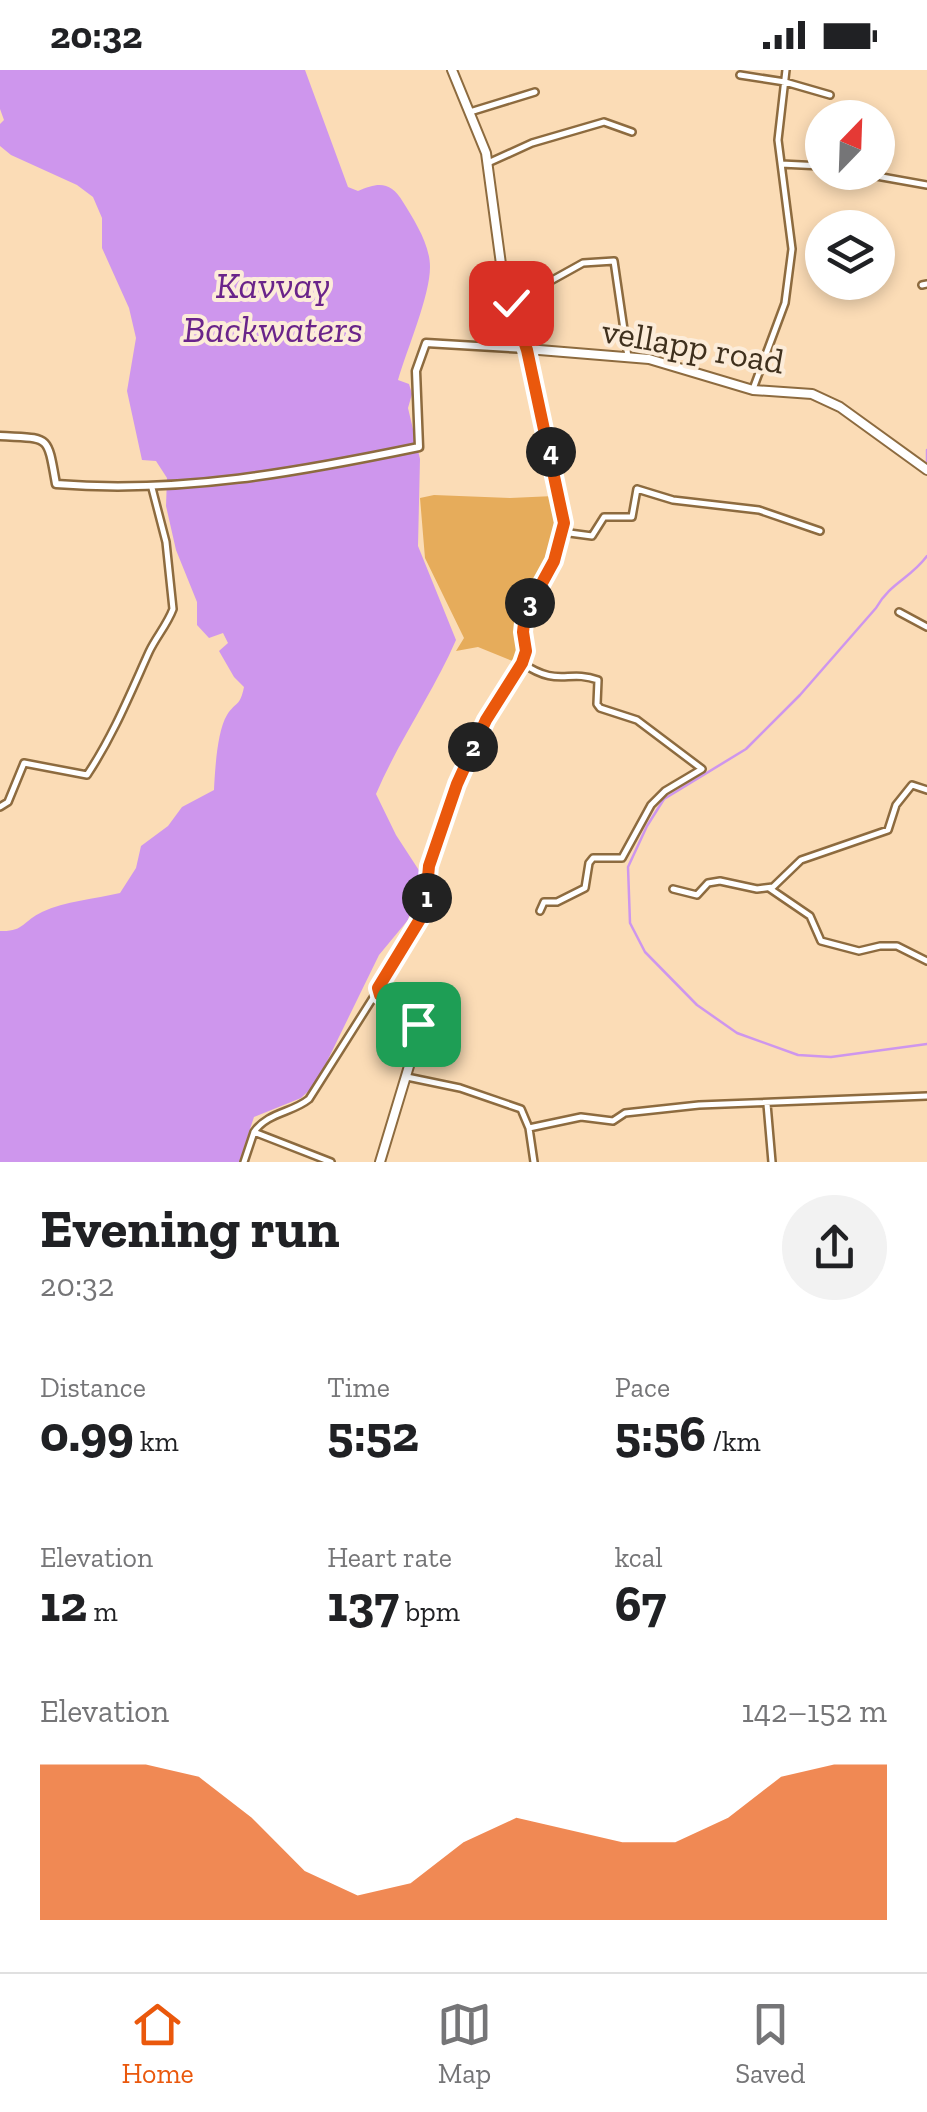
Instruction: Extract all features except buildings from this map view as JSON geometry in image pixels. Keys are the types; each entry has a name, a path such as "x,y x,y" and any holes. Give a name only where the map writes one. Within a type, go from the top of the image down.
{"main road":[{"path":"380,1162 420,1033 412,1016 378,990 425,911 429,866 468,756 522,663 526,651 525,614 554,561 562,532 562,502 527,350 503,279 488,162 452,70"},
{"name":"vellapp road","path":"527,350 628,358 683,368 753,390 812,394 840,408 927,470"}],"street":[{"path":"753,390 785,303 792,250 778,140 786,70"},
{"path":"740,75 830,95"},
{"path":"470,112 534,92"},
{"path":"488,162 532,142 604,122 632,132"},
{"path":"781,164 805,165"},
{"path":"895,179 927,185"},
{"path":"511,303 583,263 614,261 628,358"},
{"name":"vellapp road","path":"152,488 299,472 418,446 416,371 426,343 527,350"},
{"path":"0,436 41,438 50,446 56,484 152,488 170,565 171,616 87,775 24,763 8,802 0,807"},
{"path":"562,532 592,536 604,517 632,516 637,489 673,500 759,510 820,531"},
{"path":"899,612 927,627"},
{"path":"522,663 548,678 589,676 598,680 600,708 637,720 702,769 665,791 651,805 622,858 594,858 589,862 584,888 557,902 544,902 540,911"},
{"path":"673,889 697,895 708,882 720,881 774,887 801,860 888,830 896,805 909,788 916,785 927,790"},
{"path":"768,888 810,916 821,940 859,951 896,946 927,961"},
{"path":"244,1162 262,1121 309,1098 378,990"},
{"path":"406,1076 521,1108 529,1128 534,1162"},
{"path":"529,1128 581,1117 613,1121 625,1113 686,1106 927,1096"},
{"path":"768,1104 772,1162"},
{"path":"254,1132 331,1162"}],"shaded area":[{"path":"554,496 557,531 522,616 520,664 478,647 456,651 464,638 425,558 420,498"}],"water":[{"name":"Kavvay Backwaters","path":"0,70 305,70 348,187 358,191 384,185 394,190 416,224 429,258 426,293 398,380 409,384 412,394 408,408 420,459 418,546 456,640 376,794 422,875 408,920 379,955 316,1084 301,1098 254,1117 239,1162 0,1162 0,931 19,928 60,905 120,893 136,868 141,846 168,826 182,807 214,790 221,731 244,687 219,651 228,643 223,633 209,638 197,625 197,602 176,550 166,506 167,478 156,461 142,460 127,391 136,338 129,308 102,248 102,218 93,197 77,185 11,155 0,146 0,124 4,120 0,109"}],"waterway":[{"path":"927,450 927,461"},
{"path":"927,556 888,592 800,695 746,749 664,799 628,867 630,923 645,952 697,1005 737,1033 798,1055 831,1057 927,1044"}],"route":[{"path":"418,1024 380,995 378,988 425,911 429,866 457,784 486,720 522,663 526,651 525,614 554,561 564,523 527,350 511,303"}]}
